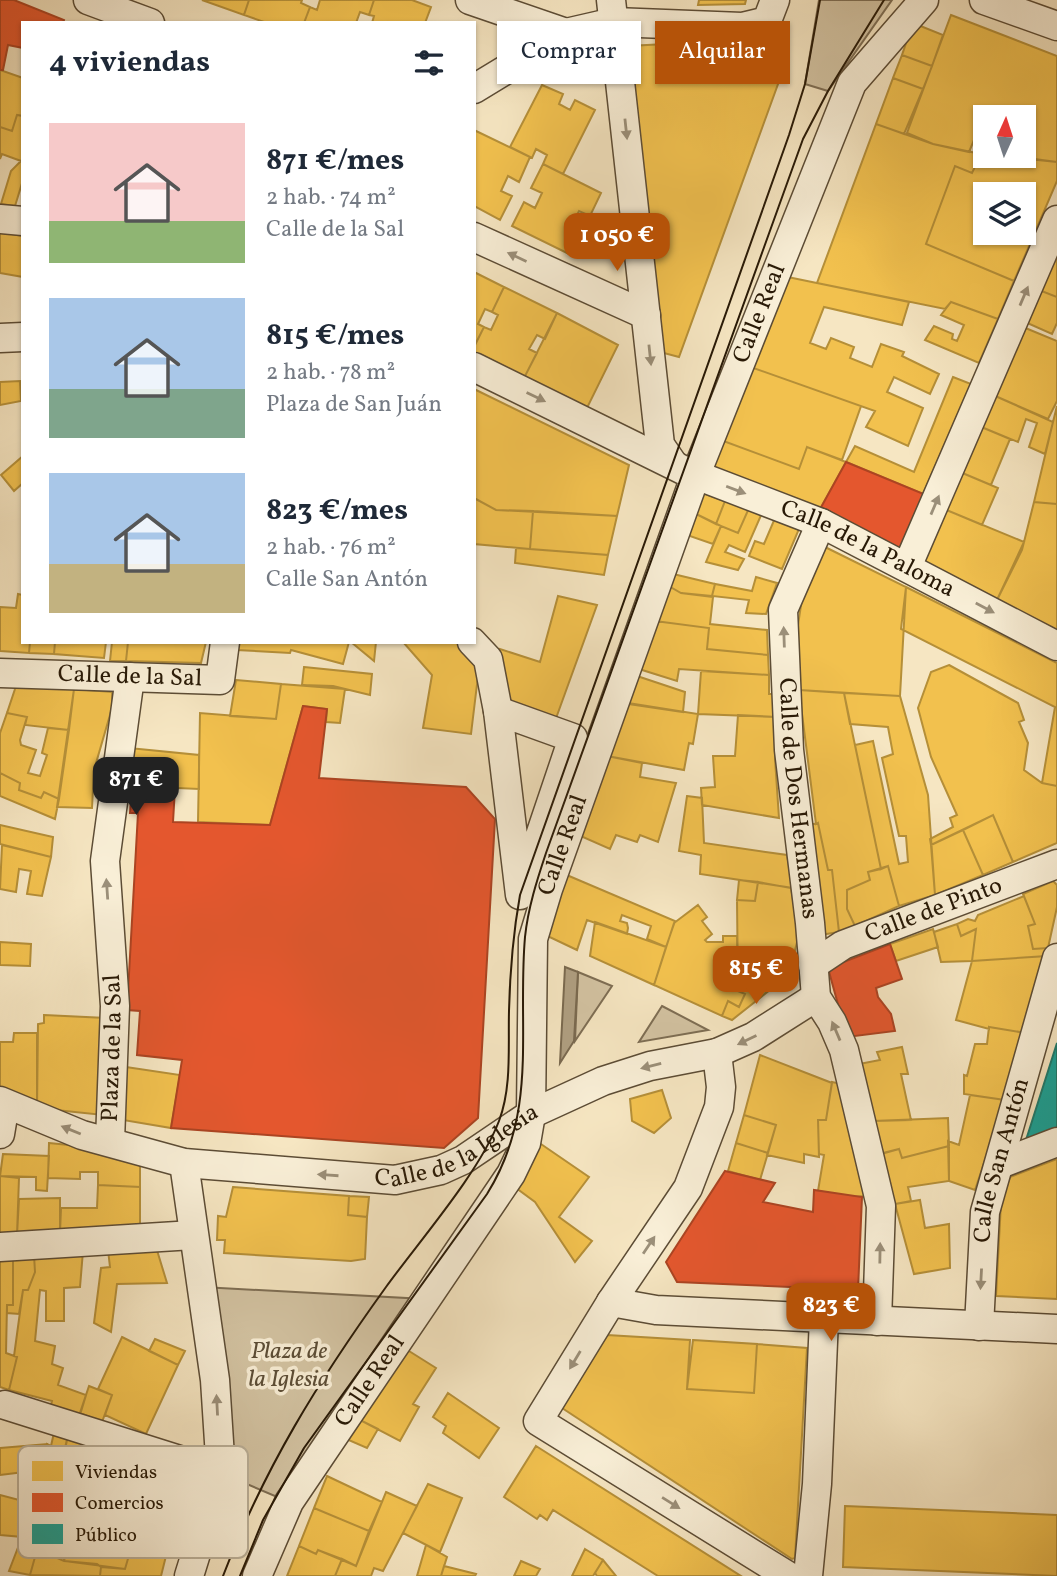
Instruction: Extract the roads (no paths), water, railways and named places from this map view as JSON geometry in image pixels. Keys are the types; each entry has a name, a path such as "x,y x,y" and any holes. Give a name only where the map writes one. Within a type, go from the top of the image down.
{"street":[{"path":"88,0 147,14"},
{"path":"470,0 531,21"},
{"name":"Calle Real","path":"257,1576 289,1503 511,1174 526,1143 531,1114 532,897 684,469 852,83 924,0"},
{"path":"984,0 1057,26"},
{"path":"592,21 613,11 742,27 771,10"},
{"path":"613,11 660,445 684,469"},
{"path":"476,88 497,75"},
{"path":"0,219 21,221"},
{"path":"907,567 1057,220"},
{"path":"476,238 646,316"},
{"path":"0,338 21,337"},
{"name":"Calle de la Paloma","path":"476,368 684,469 821,523 1057,646"},
{"name":"Calle de Dos Hermanas","path":"821,523 782,610 789,750 816,997 832,1022 844,1050 881,1206 877,1321"},
{"name":"Calle de la Sal","path":"0,673 220,680 225,644"},
{"path":"474,644 488,659 532,897"},
{"name":"Plaza de la Sal","path":"110,1141 115,1006 105,861 130,677"},
{"path":"498,711 573,738 532,897"},
{"name":"Calle de Pinto","path":"813,965 843,945 1057,863"},
{"name":"Calle San Antón","path":"979,1326 985,1212 1057,958"},
{"name":"Calle de la Iglesia","path":"3,1102 82,1135 184,1163 395,1180 441,1170 463,1160 531,1114 603,1081 650,1066 718,1054 753,1037 816,997"},
{"path":"718,1054 721,1087 719,1107 688,1188 611,1302 538,1421 788,1576"},
{"path":"0,1134 3,1102"},
{"path":"1000,1164 1057,1142"},
{"path":"184,1163 215,1380 219,1446"},
{"path":"0,1247 193,1235"},
{"path":"611,1302 656,1310 1057,1329"},
{"path":"808,1576 817,1484 824,1318"},
{"path":"5,1405 135,1446"},
{"path":"189,1576 194,1558"}],"tram line":[{"path":"248,1516 295,1426 338,1356 448,1206 478,1162 499,1121 508,1080 511,967 520,895 789,135 805,84 820,0"},
{"path":"248,1557 263,1520 304,1448 487,1194 503,1163 514,1132 520,1100 525,937 543,863 803,139 828,91 884,0"},
{"path":"223,1576 230,1558"},
{"path":"240,1576 247,1558"}],"park label":[{"name":"Plaza de la Iglesia","path":"289,1366"}]}
